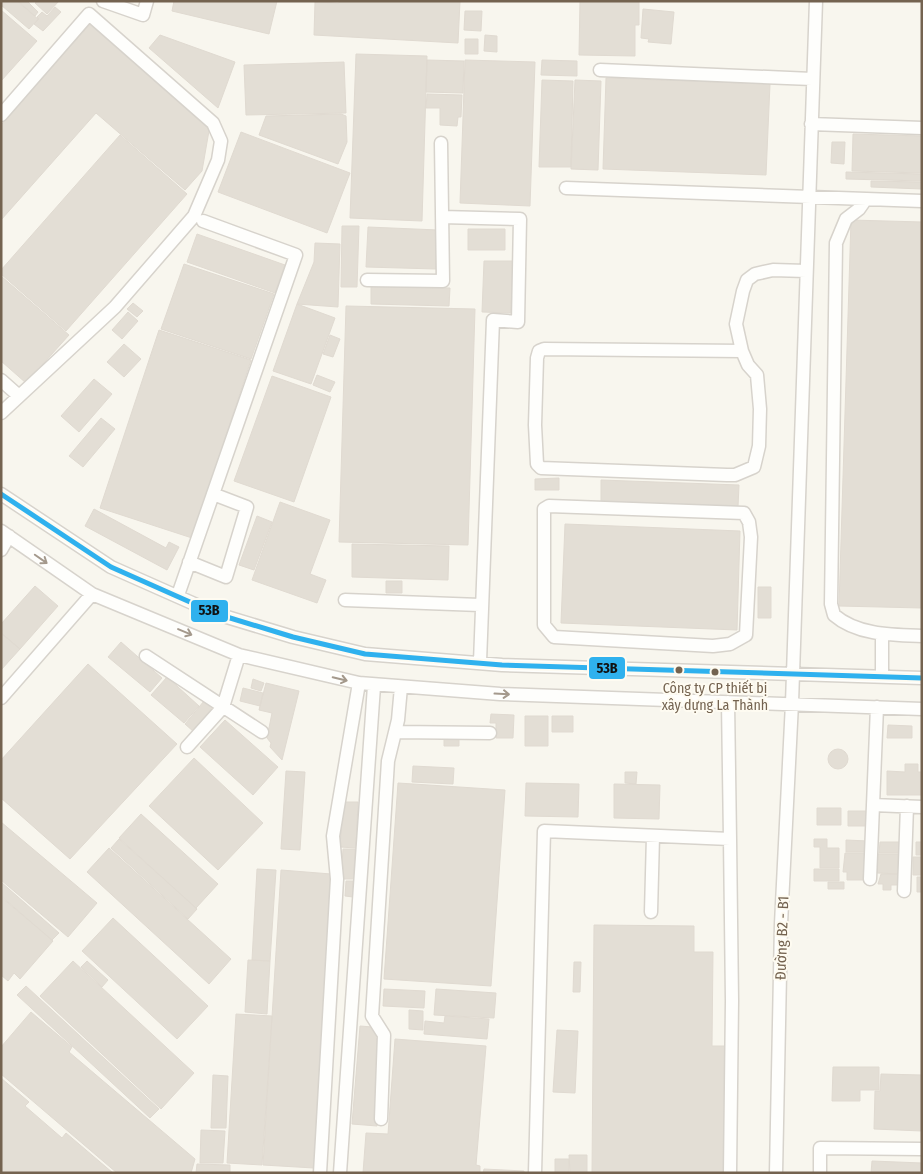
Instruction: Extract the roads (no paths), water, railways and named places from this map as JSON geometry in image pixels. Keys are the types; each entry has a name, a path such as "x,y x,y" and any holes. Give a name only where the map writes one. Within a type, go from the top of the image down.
{"street":[{"path":"103,1 143,15 147,1"},
{"name":"Đường B2 - B1","path":"776,1173 781,924 792,703 816,1"},
{"path":"1,115 89,14 213,123 221,141 218,160 194,216 115,307 1,413"},
{"path":"600,70 812,79"},
{"path":"811,124 922,128"},
{"path":"367,280 443,281 441,143"},
{"path":"566,188 922,201"},
{"path":"866,199 859,209 846,219 836,244 831,604 834,615 841,621 882,634 922,636"},
{"path":"442,217 520,220 518,322 493,320 480,605 480,662"},
{"path":"178,595 296,255 203,220"},
{"path":"742,351 544,349 539,351 537,358 535,425 537,464 541,468 727,475 735,475 754,467 758,460 760,429 757,375 748,365 742,351 736,324 746,280 755,274 773,270 806,271"},
{"path":"1,380 20,396"},
{"path":"1,494 111,567 178,595 217,614 293,637 365,654 480,662 922,678"},
{"path":"189,562 226,577 248,508 213,494"},
{"path":"545,508 744,513 749,522 751,537 746,635 738,641 713,646 554,637 544,626 542,595 545,508"},
{"path":"1,550 5,534 92,594 239,655 374,686 500,694 922,709"},
{"path":"1,698 92,594"},
{"path":"345,600 480,605"},
{"path":"882,634 882,676"},
{"path":"188,747 223,707 239,655"},
{"path":"146,656 262,732"},
{"path":"320,1173 337,879 333,836 359,683"},
{"path":"340,1173 374,686"},
{"path":"381,1118 384,1035 372,1016 388,761 395,732 401,687"},
{"path":"728,702 732,1001 730,1173"},
{"path":"870,879 878,707"},
{"path":"395,732 490,733"},
{"path":"873,805 922,807"},
{"path":"904,891 908,806"},
{"path":"535,1173 544,831 730,839"},
{"path":"651,912 653,836"},
{"path":"820,1173 820,1148 922,1149"}],"place":[{"name":"Công ty CP thiết bị xây dựng La Thành","path":"715,672"}]}
